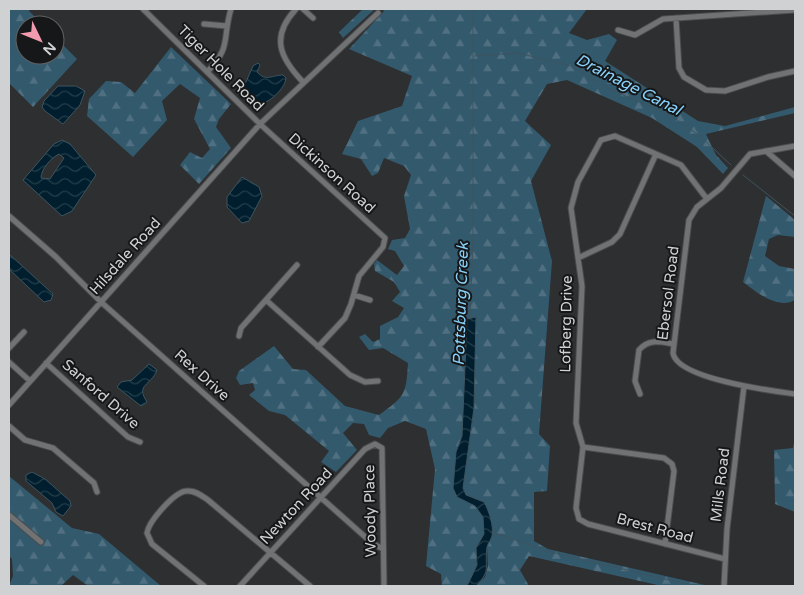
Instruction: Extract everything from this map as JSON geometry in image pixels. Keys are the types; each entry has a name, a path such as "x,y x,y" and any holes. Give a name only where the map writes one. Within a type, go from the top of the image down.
{"street":[{"name":"Tiger Hole Road","path":"143,9 260,124"},
{"path":"207,72 222,55 226,44 230,9"},
{"path":"296,9 283,27 281,48 288,66 303,82"},
{"path":"304,9 313,18"},
{"path":"618,30 635,35 658,20 795,10"},
{"name":"Hilsdale Road","path":"9,405 260,124 378,12"},
{"path":"676,18 679,68 684,77 706,90 725,92 768,77 795,71"},
{"path":"204,24 227,26"},
{"name":"Dickinson Road","path":"260,124 382,234 385,241 359,276 354,295"},
{"name":"Lofberg Drive","path":"579,519 576,508 583,447 576,423 582,286 571,215 573,195 598,144 606,138 615,136 656,154"},
{"name":"Ebersol Road","path":"795,146 750,154 722,188 693,211 689,220 674,344 674,358 682,366 744,386 795,394"},
{"path":"766,151 795,176"},
{"path":"578,258 612,242 620,234 656,154 685,169 707,199"},
{"name":"Rex Drive","path":"9,216 56,257 101,302 321,498 372,543 383,549"},
{"path":"238,336 241,328 298,265"},
{"path":"318,347 345,318 354,295 370,300"},
{"path":"266,300 355,379 365,382 378,381"},
{"path":"9,348 24,332"},
{"path":"640,394 635,381 639,350 652,341 674,344"},
{"path":"9,362 30,381"},
{"name":"Sanford Drive","path":"46,363 128,437 140,442"},
{"name":"Mills Road","path":"724,586 725,559 744,386"},
{"path":"9,426 25,440 58,451 94,483 97,492"},
{"name":"Woody Place","path":"371,445 378,444 382,448 384,586"},
{"name":"Newton Road","path":"240,586 371,445"},
{"path":"583,447 664,458 672,464 674,471 665,544"},
{"path":"204,586 152,544 147,533 150,524 174,497 189,490 208,500 310,586"},
{"path":"9,515 41,542"},
{"name":"Brest Road","path":"579,519 588,524 725,559"}],"green space":[{"path":"9,9 30,9 29,11 33,15 15,15 15,65 65,65 65,47 77,59 33,107 9,83"},
{"path":"363,9 375,9 343,38 339,32"},
{"path":"382,9 587,9 569,33 587,40 609,34 617,40 605,61 698,121 725,126 795,107 795,113 706,134 716,155 728,168 723,174 697,147 652,118 567,80 547,84 525,121 551,145 531,181 552,261 539,434 550,446 547,491 534,492 534,541 548,549 709,586 662,586 529,556 520,570 529,586 476,586 485,577 488,566 487,546 492,536 484,503 466,495 463,488 474,408 475,317 462,436 456,452 457,497 475,505 483,517 484,534 476,548 477,565 467,586 442,586 441,574 426,566 435,469 426,429 405,421 388,428 380,438 369,435 364,424 353,423 343,433 357,450 336,472 321,462 329,451 285,415 269,411 249,395 255,390 253,383 240,385 236,378 239,371 274,346 293,369 306,370 345,406 379,415 399,399 405,389 408,363 383,348 369,350 359,337 365,334 373,342 380,339 380,326 398,317 404,308 392,301 400,292 394,282 375,271 374,264 377,260 397,275 404,266 395,251 388,249 392,240 405,238 410,229 404,196 411,175 404,166 384,158 378,173 372,176 361,159 342,154 358,121 402,106 412,76 349,49 384,11"},
{"path":"171,47 231,104 219,119 216,127 231,148 199,184 180,165 190,152 202,158 210,149 194,119 200,98 180,84 162,101 167,120 133,157 87,116 89,99 106,81 121,82 135,93"},
{"path":"766,196 795,220 795,237 778,235 769,239 765,256 779,266 795,269 795,300 788,303 767,298 743,282"},
{"path":"795,439 795,512 775,504 774,450 793,448"},
{"path":"9,476 72,528 99,534 161,586 88,586 73,575 61,586 9,586 13,576 12,559 9,556"}],"water":[{"path":"258,63 260,65 257,72 263,77 283,75 286,78 283,87 276,95 258,105 247,98 242,91 253,66"},
{"path":"58,86 76,86 85,91 80,105 63,124 42,107 44,101"},
{"path":"62,140 70,144 96,175 72,211 62,216 23,180 54,144","holes":["59,154 64,158 50,179 41,178 47,164 53,158"]},
{"path":"242,177 259,187 262,196 249,221 242,223 227,207 227,197"},
{"path":"9,254 53,294 51,300 44,302 9,269"},
{"path":"476,317 474,408 463,488 466,495 484,502 491,519 492,537 487,547 486,572 484,576 476,586 467,586 477,565 476,548 484,534 483,517 475,506 457,497 453,488 456,452 462,436 467,319"},
{"path":"149,364 157,370 143,388 147,402 141,406 117,387 121,382 132,380"},
{"path":"32,472 45,479 70,501 71,506 63,516 56,512 52,503 26,481 26,475"}],"waterway":[{"name":"Pottsburg Creek","path":"470,318 473,239 473,9"},
{"name":"Drainage Canal","path":"474,56 518,53 571,66 607,88 670,115 700,136 731,165"},
{"name":"Drainage Canal","path":"743,175 795,216"},
{"path":"492,532 551,552 694,586"}]}
